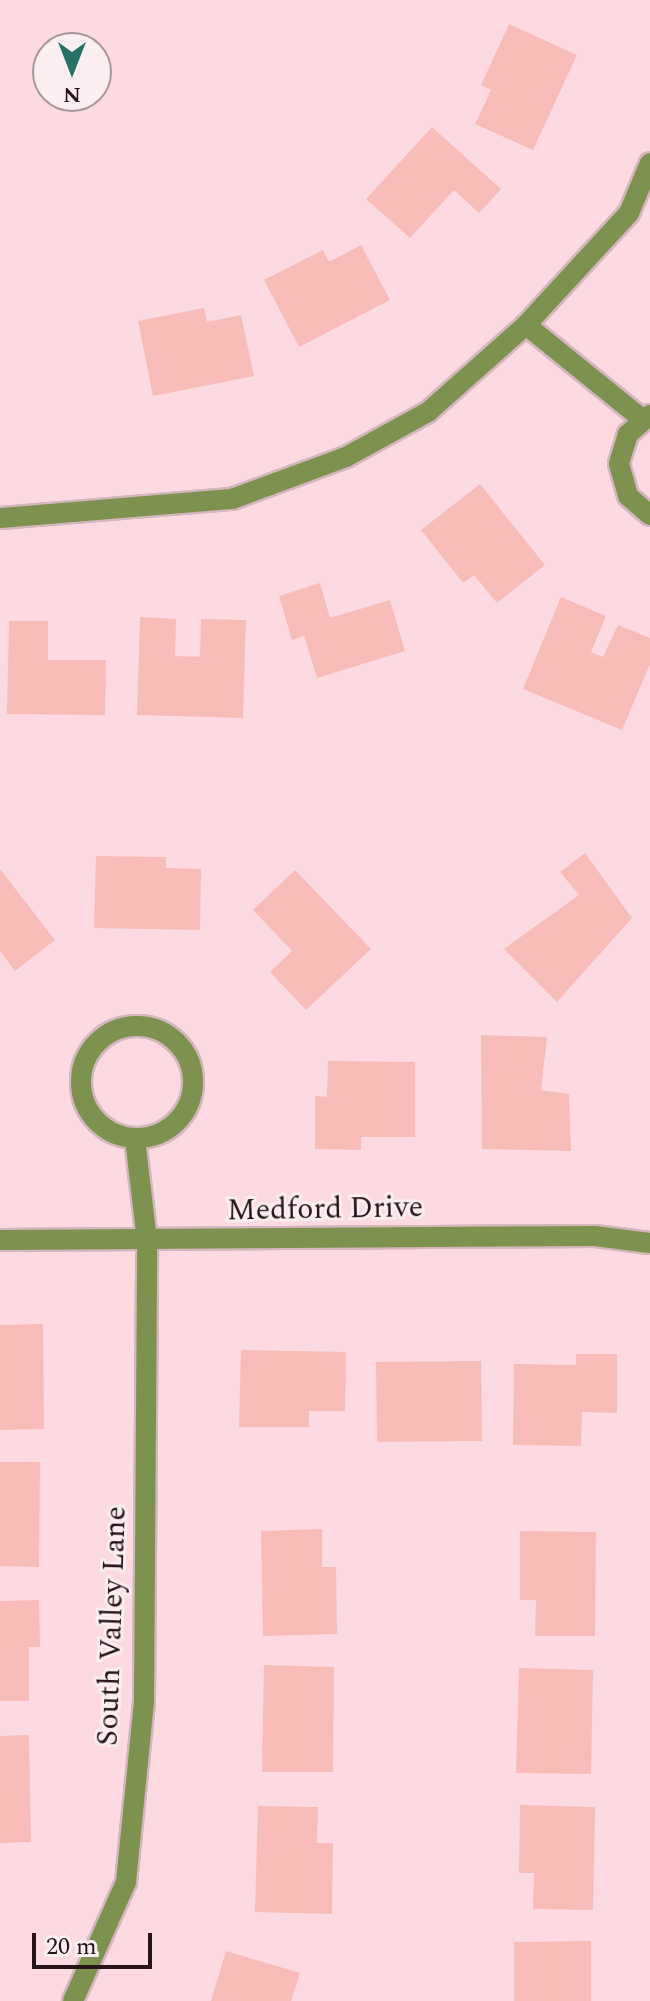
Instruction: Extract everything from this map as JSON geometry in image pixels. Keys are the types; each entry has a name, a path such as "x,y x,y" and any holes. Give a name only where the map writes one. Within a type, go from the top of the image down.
{"street":[{"path":"0,518 232,499 346,457 428,412 526,325 629,213 650,163"},
{"path":"526,325 646,417 623,444 620,477 628,496 650,515"},
{"path":"149,1027 183,1050 193,1086 180,1119 159,1135 135,1139 103,1128 86,1108 80,1082 83,1064 99,1040 115,1030 149,1027"},
{"name":"South Valley Lane","path":"73,2001 126,1882 144,1701 147,1241 135,1139"},
{"name":"Medford Drive","path":"0,1240 595,1236 650,1243"}],"building":[{"path":"509,24 577,55 533,150 475,124 491,90 481,85"},
{"path":"432,127 501,189 479,213 454,190 410,238 366,199"},
{"path":"361,245 390,300 299,347 264,280 323,250 329,262"},
{"path":"204,308 207,322 241,315 254,376 153,396 138,321"},
{"path":"480,484 545,565 497,603 474,575 463,583 421,530"},
{"path":"320,583 330,618 390,600 405,651 317,678 304,636 292,640 279,596"},
{"path":"561,597 606,616 591,652 603,657 618,625 650,638 650,664 622,730 523,689"},
{"path":"140,617 176,619 175,656 200,657 201,619 246,620 243,718 137,715"},
{"path":"9,621 48,621 48,660 106,660 105,715 7,714"},
{"path":"585,853 632,918 557,1002 504,949 579,895 560,872"},
{"path":"96,856 166,857 166,868 201,869 200,930 94,928"},
{"path":"0,869 55,940 15,971 0,951"},
{"path":"295,870 371,949 306,1010 270,972 292,951 253,910"},
{"path":"481,1035 547,1037 541,1090 569,1094 571,1151 482,1149"},
{"path":"328,1061 415,1062 415,1137 361,1137 361,1150 315,1149 315,1096 327,1097"},
{"path":"43,1324 44,1429 0,1430 0,1325"},
{"path":"241,1350 346,1352 345,1411 309,1411 309,1427 239,1427"},
{"path":"576,1354 617,1354 617,1413 582,1412 581,1446 513,1445 514,1364 576,1365"},
{"path":"481,1361 482,1441 377,1442 376,1362"},
{"path":"0,1462 40,1462 39,1567 0,1566"},
{"path":"322,1529 322,1567 336,1567 337,1634 263,1636 261,1531"},
{"path":"520,1531 596,1532 595,1636 535,1636 536,1600 520,1600"},
{"path":"39,1600 40,1647 29,1647 29,1701 0,1701 0,1601"},
{"path":"264,1665 334,1667 333,1772 262,1772"},
{"path":"519,1668 593,1670 591,1774 516,1773"},
{"path":"29,1735 31,1842 0,1843 0,1736"},
{"path":"520,1805 595,1807 593,1910 533,1909 534,1873 519,1873"},
{"path":"258,1806 318,1807 317,1843 333,1843 332,1914 255,1912"},
{"path":"591,1941 591,2001 514,2001 514,1942"},
{"path":"226,1951 300,1973 291,2001 211,2001"}]}
